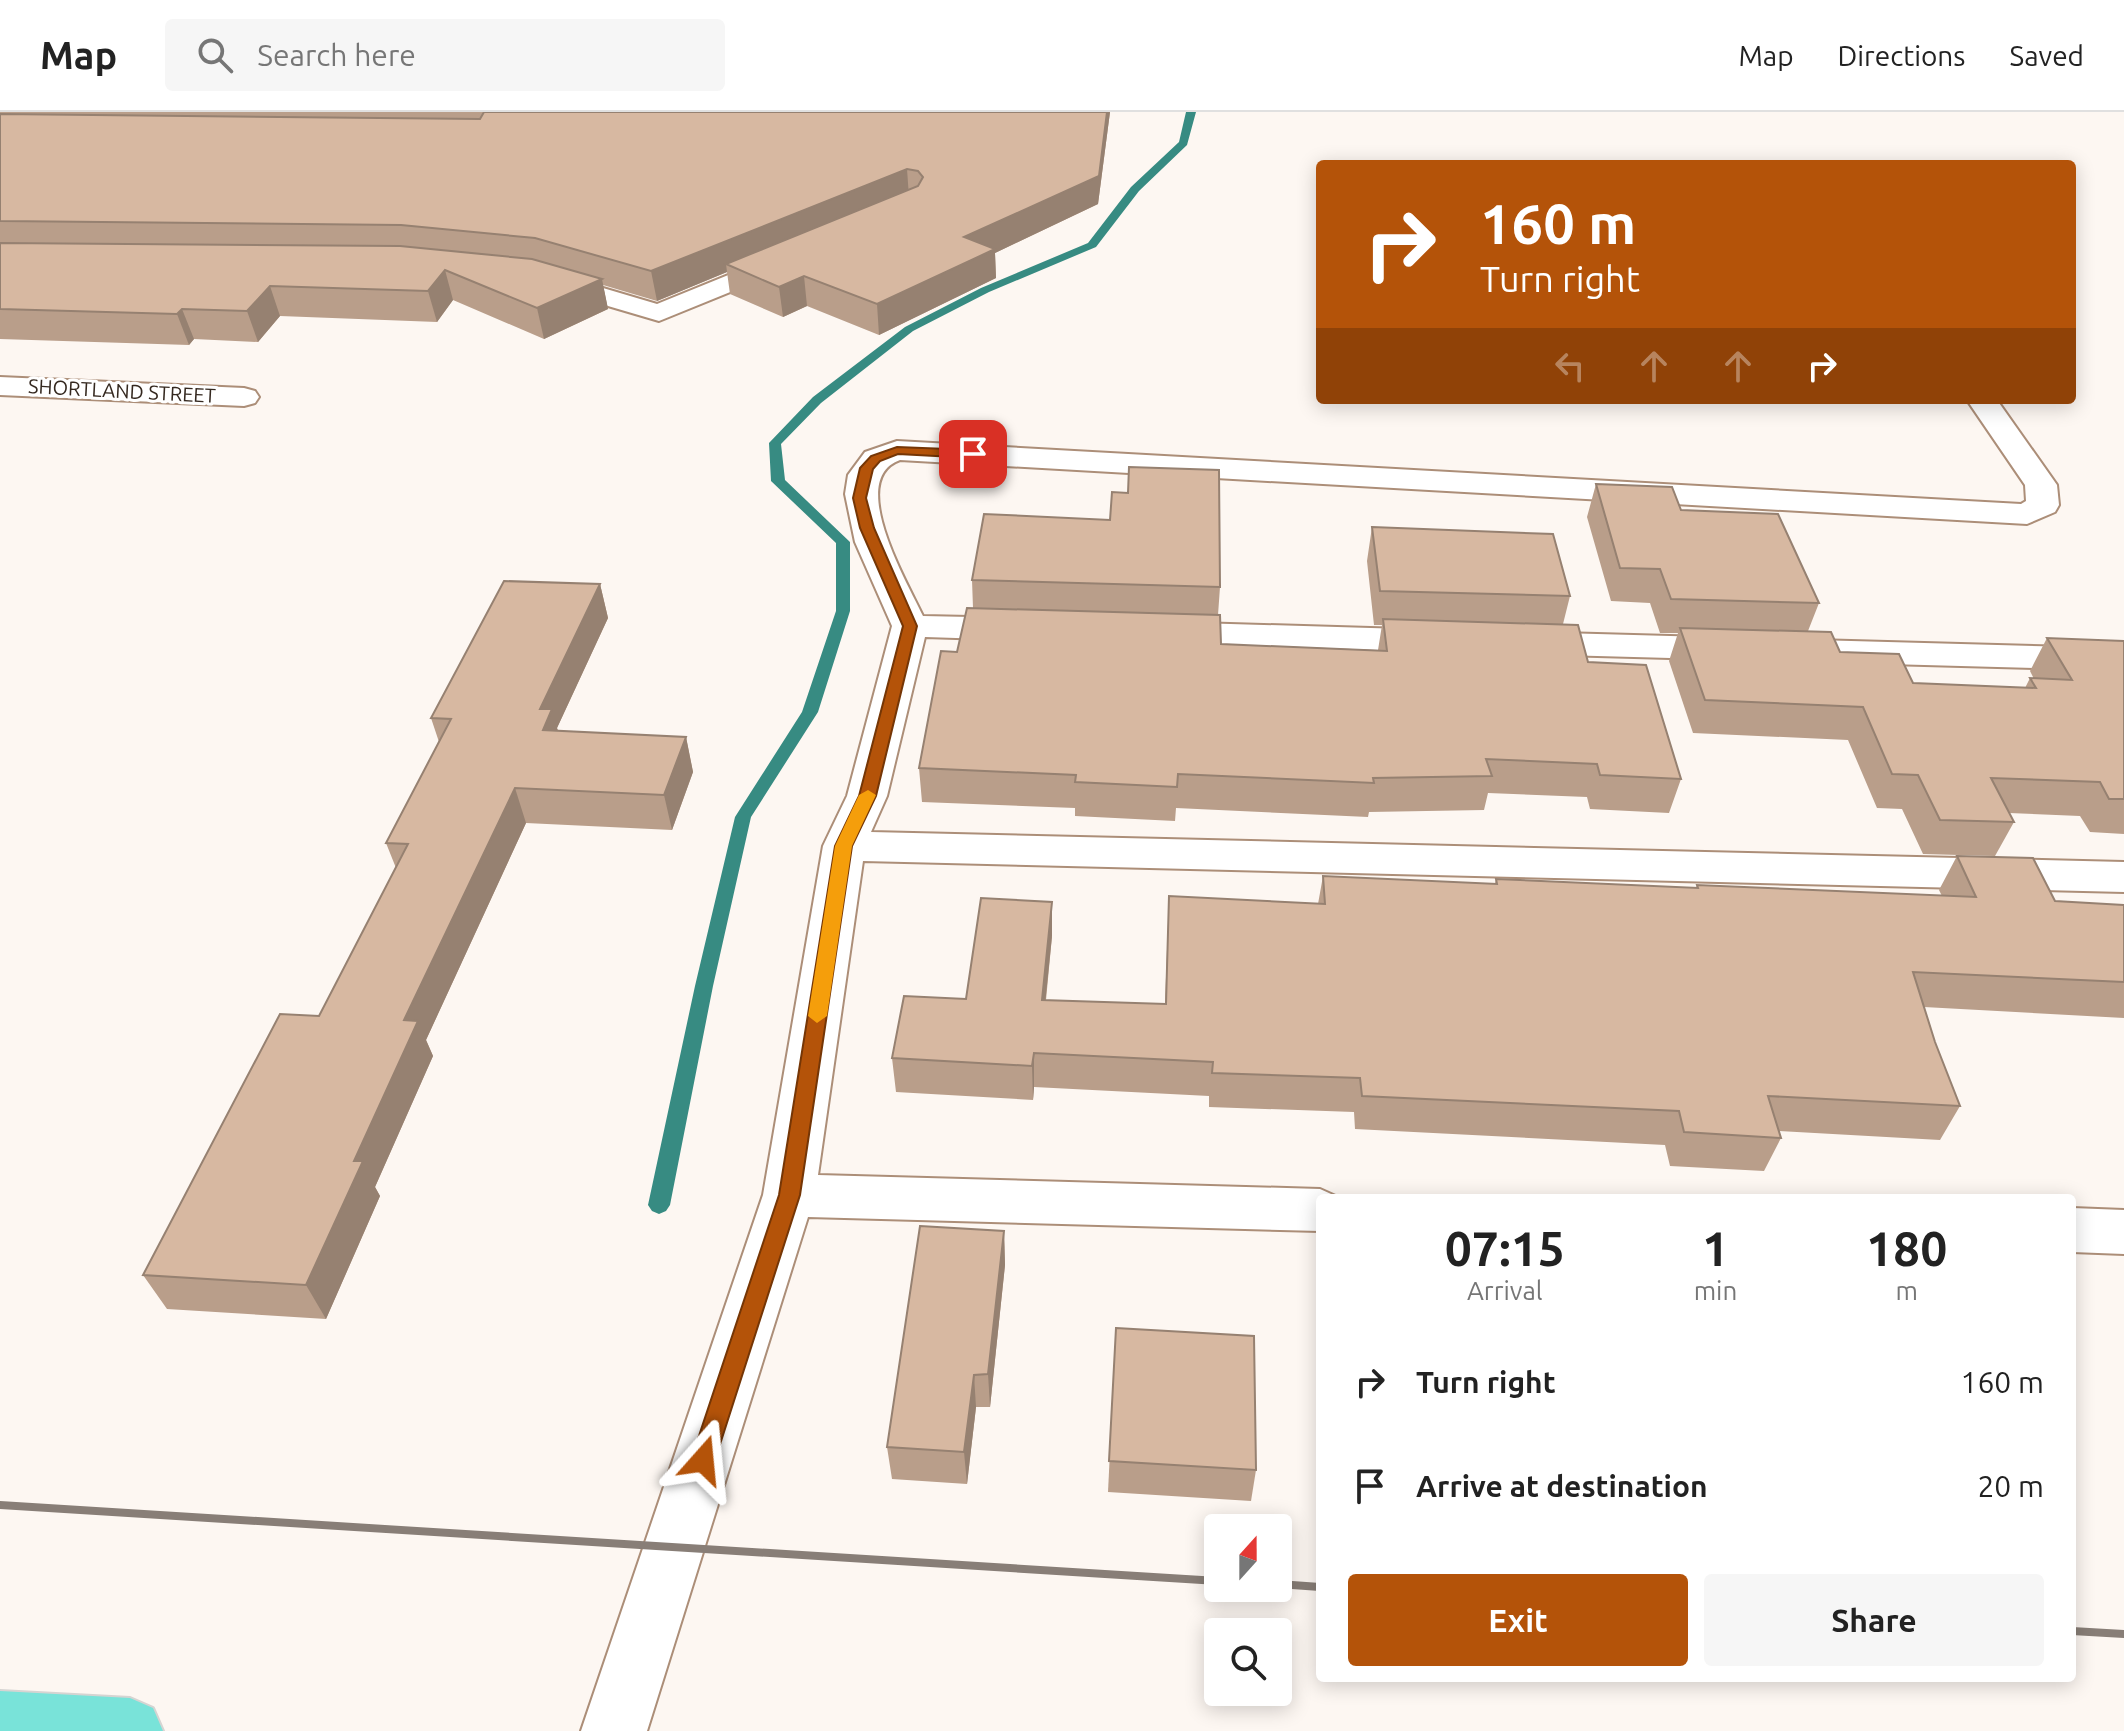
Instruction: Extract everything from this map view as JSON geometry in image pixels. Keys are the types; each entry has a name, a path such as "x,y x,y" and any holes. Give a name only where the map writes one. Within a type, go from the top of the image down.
{"highway":[{"path":"0,1724 130,1731"}],"street":[{"path":"527,276 659,313 813,248"},
{"name":"SHORTLAND STREET","path":"0,386 244,397"},
{"path":"614,1731 789,1195 844,846 867,796 910,626 867,528 860,498 867,468 875,459 897,450 2027,514 2043,505 2041,485 1985,404"},
{"path":"910,626 1069,630"},
{"path":"1117,632 2072,658"},
{"path":"844,846 2124,877"},
{"path":"789,1195 1316,1210"},
{"path":"2076,1230 2124,1232"}],"building":[{"path":"484,112 1107,112 1099,176 964,237 995,249 877,304 804,276 779,287 726,264 918,186 923,177 918,171 907,169 651,271 535,238 401,225 0,221 0,114 480,119"},
{"path":"0,243 400,246 532,259 602,279 537,308 445,270 428,291 270,286 247,311 182,309 177,314 0,309"},
{"path":"1129,467 1219,470 1220,587 972,580 984,514 1110,520 1112,492 1128,493"},
{"path":"1596,484 1672,487 1681,510 1778,514 1819,603 1671,599 1660,569 1620,568"},
{"path":"1372,527 1553,534 1570,596 1380,591"},
{"path":"504,581 600,584 540,709 552,709 543,730 686,737 664,795 515,788 404,1020 418,1021 354,1161 363,1161 306,1285 143,1275 280,1014 319,1016 408,844 386,843 451,719 431,718"},
{"path":"967,608 1220,615 1221,644 1387,651 1383,619 1578,625 1588,662 1646,665 1681,779 1600,775 1597,764 1486,759 1492,776 1373,778 1374,783 1178,774 1177,787 1075,782 1076,775 919,768 941,651 957,652"},
{"path":"1680,628 1831,632 1840,652 1899,654 1913,683 2036,688 2030,678 2072,680 2047,638 2124,641 2124,799 2109,799 2100,782 1991,778 2014,822 1940,820 1918,775 1892,774 1863,707 1705,700"},
{"path":"1957,856 2033,858 2055,901 2124,905 2124,982 1913,972 1935,1042 1960,1106 1768,1096 1781,1138 1684,1132 1679,1111 1362,1096 1360,1078 1212,1073 1213,1062 1034,1053 1032,1066 892,1058 904,996 966,999 981,898 1052,902 1042,1000 1166,1004 1169,896 1325,904 1323,876 1497,884 1496,879 1698,888 1697,885 1976,897"},
{"path":"920,1226 1004,1231 988,1374 974,1375 964,1452 887,1447"},
{"path":"1116,1328 1254,1336 1256,1470 1109,1461"}],"waterway":[{"path":"659,1205 743,817 810,712 843,611 843,542 778,481 775,443 817,400 909,329 985,290 1092,245 1135,189 1184,143 1191,112"}],"railway":[{"path":"0,1505 1204,1580"},
{"path":"1292,1585 1316,1587"},
{"path":"2076,1631 2124,1634"}],"slow traffic":[{"path":"817,1016 844,846 868,795"}],"route":[{"path":"703,1460 789,1195 844,846 867,796 910,626 867,528 860,498 867,468 875,459 897,450 973,454"}]}
